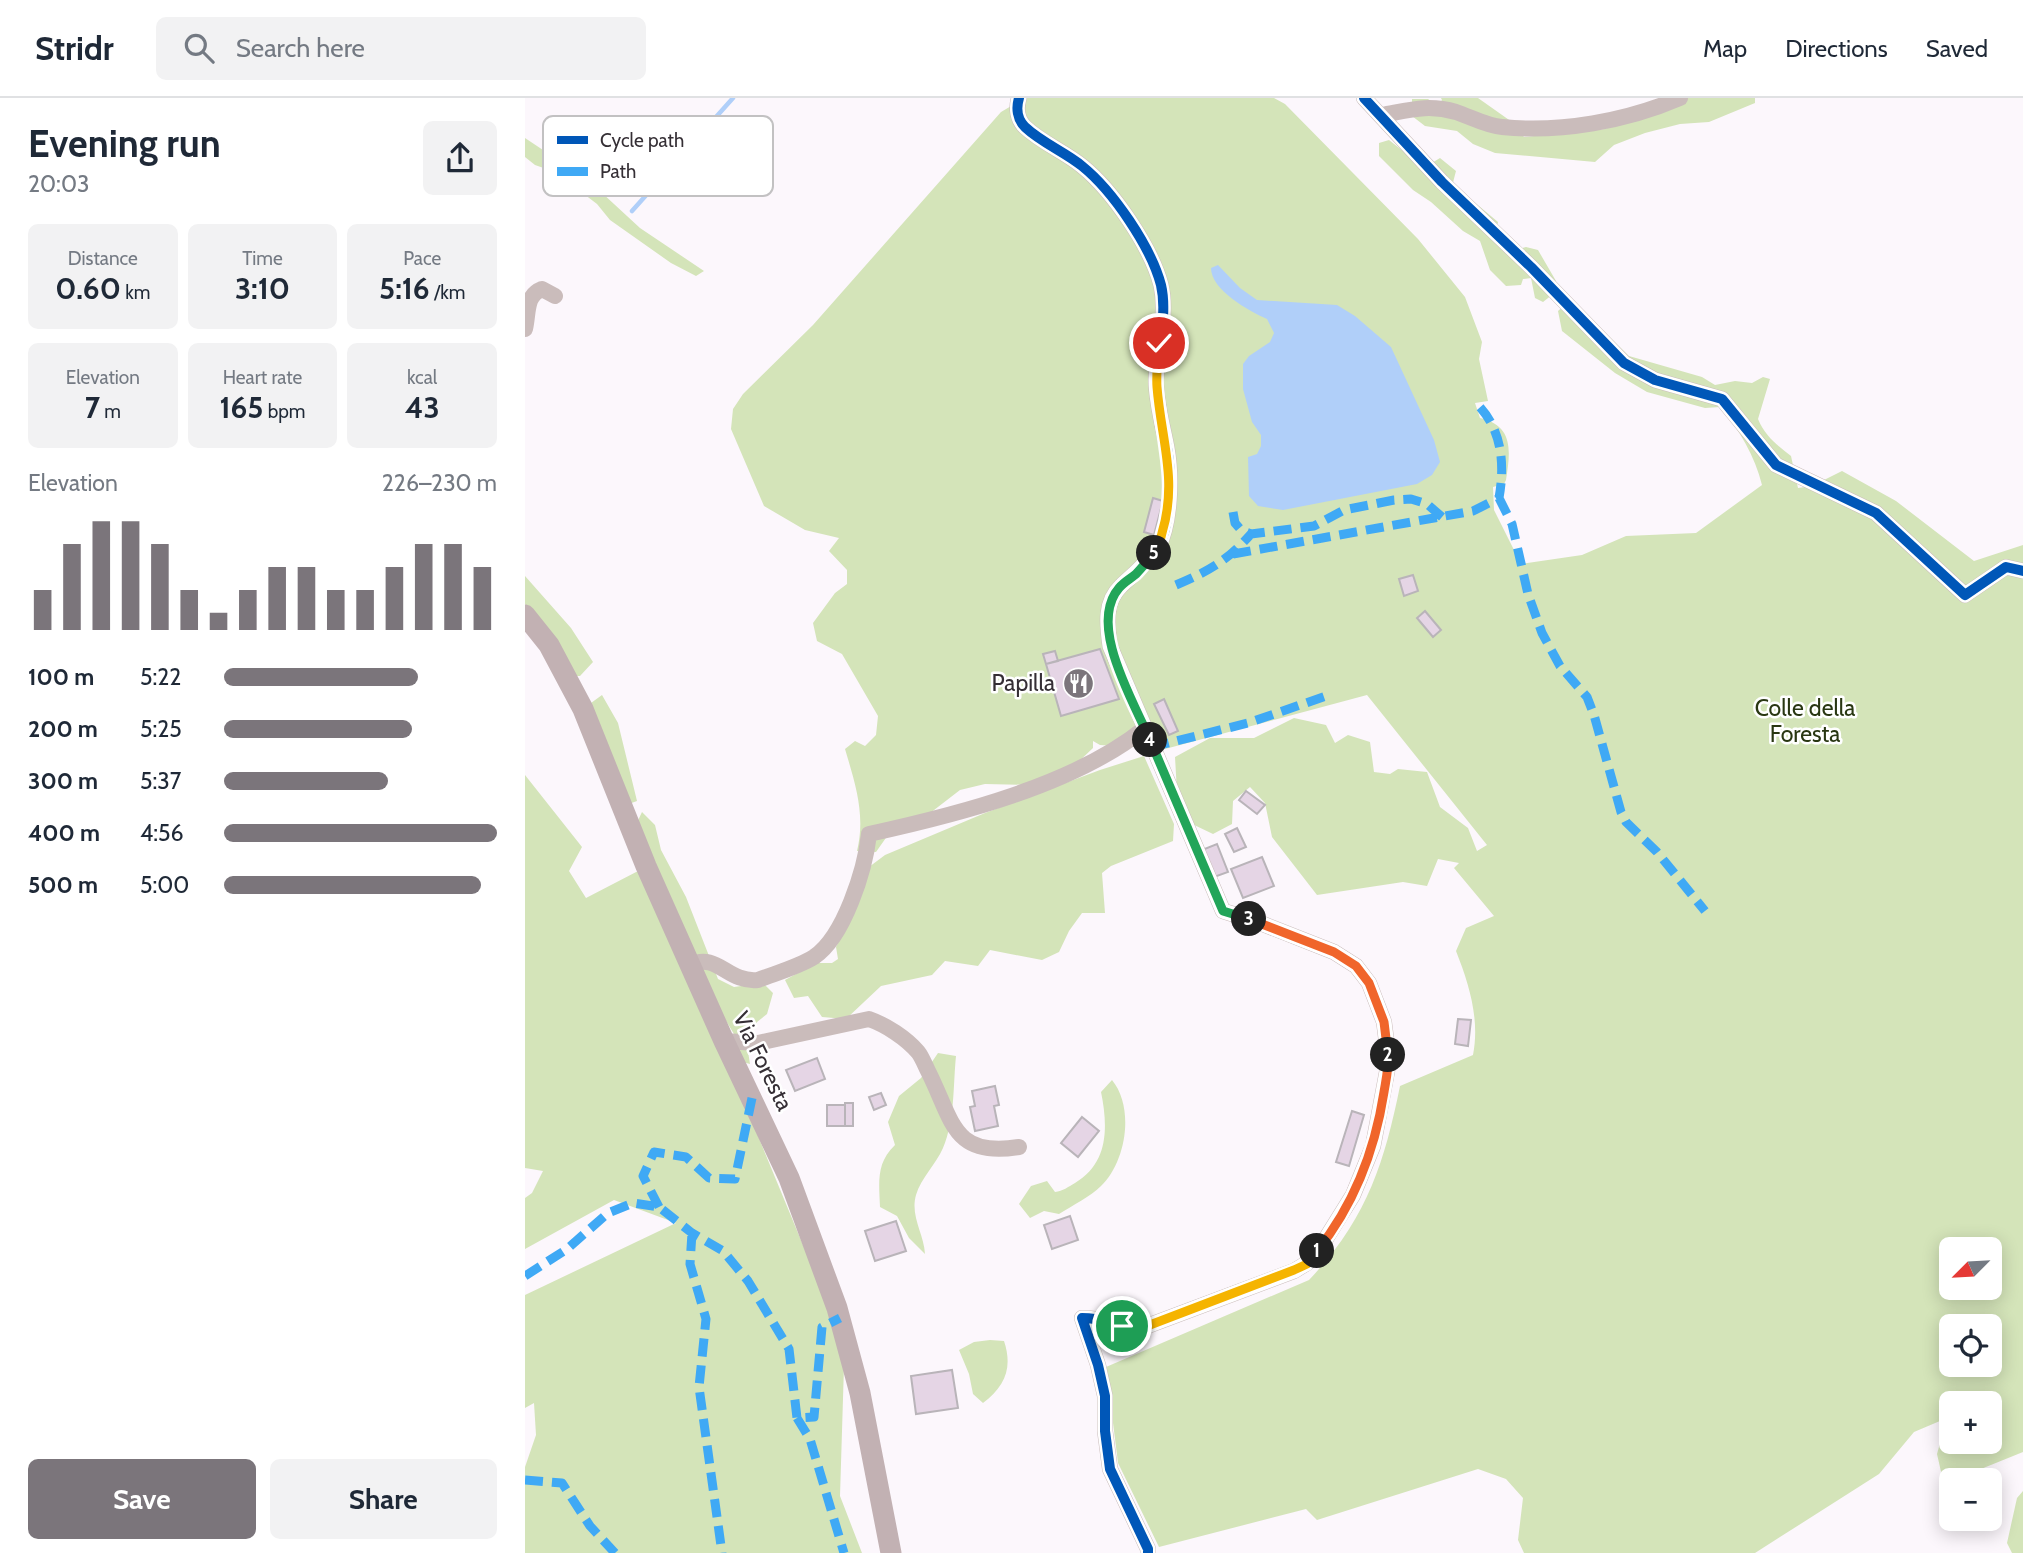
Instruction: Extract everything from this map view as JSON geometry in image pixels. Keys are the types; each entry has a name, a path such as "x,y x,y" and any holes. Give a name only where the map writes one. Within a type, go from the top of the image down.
{"main road":[{"name":"Via Foresta","path":"525,615 549,645 583,709 646,866 789,1178 837,1308 860,1393 891,1553"}],"street":[{"path":"1019,98 1016,106 1025,127 1083,166 1120,206 1145,249 1164,296 1156,383 1170,485 1166,520 1158,548 1138,572 1118,588 1109,605 1109,646 1223,911 1334,952 1356,966 1369,983 1384,1022 1389,1061 1373,1146 1353,1195 1307,1264 1142,1328 1122,1326 1100,1318 1082,1318 1105,1396 1105,1431 1110,1469 1148,1553"},
{"path":"1364,98 1442,182 1531,267 1624,363 1655,380 1722,399 1776,465 1876,513 1965,595 2006,566 2023,571"},
{"path":"1382,116 1424,107 1454,112 1500,127 1551,127 1597,124 1651,110 1680,98"},
{"path":"525,329 529,298 533,293 542,289 555,296"},
{"path":"690,964 708,961 738,978 751,981 812,958 830,943 841,922 863,865 869,834 946,817 1049,780 1108,754 1145,728"},
{"path":"724,1041 758,1042 869,1019 880,1023 919,1053 961,1138 979,1148 1000,1150 1019,1147"}],"green space":[{"name":"Colle della Foresta","path":"1025,98 1274,98 1285,104 1418,239 1465,297 1482,342 1479,359 1488,401 1475,403 1480,418 1499,427 1508,442 1506,480 1504,484 1493,487 1494,510 1521,564 1582,555 1626,536 1696,533 1762,485 1745,443 1720,407 1705,408 1647,392 1615,373 1562,331 1558,311 1567,303 1584,312 1629,356 1702,377 1715,385 1735,381 1752,383 1763,377 1770,379 1758,419 1776,444 1791,456 1798,488 1812,486 1842,471 1896,501 1974,561 2023,545 2023,1452 1983,1468 1940,1468 1937,1454 1939,1447 1939,1454 2002,1454 2002,1391 1939,1391 1939,1421 1914,1432 1879,1474 1755,1553 1524,1553 1518,1540 1523,1498 1506,1479 1478,1469 1317,1520 1306,1509 1159,1547 1118,1463 1106,1367 1309,1280 1329,1258 1359,1213 1370,1190 1387,1141 1400,1086 1473,1055 1475,1028 1472,1002 1456,951 1466,928 1494,916 1454,868 1459,863 1438,859 1427,886 1403,882 1317,895 1272,837 1265,803 1250,787 1233,801 1232,824 1213,834 1190,823 1177,792 1175,757 1210,738 1254,738 1294,718 1326,725 1335,743 1348,735 1370,742 1374,772 1390,774 1398,769 1427,772 1440,807 1468,828 1477,851 1487,845 1367,695 1165,749 1100,745 1093,741 1093,748 1073,767 1037,785 985,784 960,790 925,817 895,825 876,852 857,851 860,812 845,749 855,741 865,746 876,735 878,716 842,654 817,641 813,623 835,593 847,584 847,570 829,551 839,538 805,530 764,506 731,429 733,409 743,394 813,325 1001,112"},
{"path":"1441,98 1478,98 1512,122 1524,137 1605,129 1674,98 1755,98 1755,103 1709,122 1680,124 1645,133 1614,145 1595,162 1495,153 1473,144 1457,131 1425,126 1412,116 1412,99 1428,99 1438,106"},
{"path":"525,138 543,150 543,168 535,165 525,157"},
{"path":"1389,140 1422,169 1440,158 1456,171 1451,190 1468,212 1473,201 1498,222 1494,242 1515,250 1526,247 1538,250 1556,281 1557,291 1543,302 1535,298 1531,278 1523,279 1521,285 1506,286 1490,270 1480,241 1463,231 1431,202 1413,190 1379,156 1379,143"},
{"path":"586,196 605,196 640,228 704,271 696,276 671,263 610,220"},
{"path":"525,576 571,628 593,662 580,676 572,676 525,604"},
{"path":"602,695 618,723 637,801 626,805 591,703"},
{"path":"1144,756 1174,824 1173,841 1111,866 1102,873 1105,913 1082,913 1059,952 1042,960 990,950 978,966 945,961 932,975 881,986 846,1019 822,1017 808,996 794,998 785,980 816,963 832,963 838,959 836,947 851,917 865,870 885,855 985,813"},
{"path":"525,775 582,847 569,871 586,898 640,870 732,1073 829,1308 844,1366 840,1496 862,1553 525,1553 525,1467 536,1435 534,1403 525,1408 525,1295 676,1223 614,1200 525,1249 525,1198 532,1193 543,1171 525,1168"},
{"path":"642,812 655,825 661,850 686,897 718,979 734,987 763,983 773,993 767,1014 757,1022 751,1032 747,1045 750,1064 739,1061 734,1034 711,996 633,831"},
{"path":"938,1053 956,1056 952,1114 947,1137 916,1195 916,1218 925,1254 909,1238 897,1216 880,1207 879,1181 885,1159 895,1145 888,1122 899,1096 921,1078"},
{"path":"1112,1080 1124,1105 1125,1134 1117,1163 1110,1176 1092,1194 1059,1214 1044,1211 1030,1218 1019,1204 1031,1186 1047,1181 1055,1192 1061,1191 1086,1175 1094,1165 1100,1154 1105,1130 1101,1092"},
{"path":"1004,1341 1008,1360 1002,1383 983,1403 973,1394 969,1374 959,1350 974,1342"},
{"path":"2023,1491 2023,1553 2012,1553 2007,1543 2017,1498"}],"water":[{"path":"1218,265 1240,288 1257,300 1337,305 1355,316 1391,347 1434,440 1440,462 1432,475 1417,484 1283,510 1258,506 1249,496 1248,457 1257,454 1261,446 1261,435 1252,422 1243,389 1243,364 1249,356 1270,342 1274,333 1267,319 1241,305 1217,284 1211,268"}],"building":[{"path":"1153,498 1163,501 1154,535 1144,532"},
{"path":"1413,575 1418,591 1404,596 1399,579"},
{"path":"1425,611 1441,630 1433,637 1417,618"},
{"path":"1100,649 1119,699 1061,716 1046,664"},
{"path":"1055,651 1058,661 1046,664 1043,654"},
{"path":"1164,699 1178,731 1169,735 1154,704"},
{"path":"1246,791 1265,805 1257,814 1239,800"},
{"path":"1237,828 1246,847 1234,852 1225,834"},
{"path":"1217,844 1228,872 1214,877 1202,850"},
{"path":"1262,857 1274,886 1243,898 1231,869"},
{"path":"1458,1019 1471,1020 1468,1046 1455,1044"},
{"path":"817,1058 825,1079 795,1091 786,1070"},
{"path":"995,1086 999,1105 994,1106 998,1126 975,1131 970,1107 975,1106 972,1091"},
{"path":"881,1093 886,1105 874,1110 869,1097"},
{"path":"845,1103 853,1103 853,1126 845,1126"},
{"path":"827,1105 845,1105 845,1126 827,1126"},
{"path":"1352,1111 1364,1115 1349,1166 1336,1162"},
{"path":"1082,1117 1099,1131 1078,1157 1061,1143"},
{"path":"1070,1216 1078,1240 1052,1249 1044,1225"},
{"path":"896,1221 906,1251 875,1261 865,1231"},
{"path":"952,1370 958,1408 916,1414 911,1376"}],"waterway":[{"path":"717,116 733,98"},
{"path":"632,211 645,196"}],"marked path":[{"path":"1233,554 1473,511 1499,498 1502,473 1500,449 1493,426 1479,406"},
{"path":"1499,498 1512,524 1528,594 1542,633 1560,666 1587,697 1594,715 1621,812 1626,822 1657,852 1705,911"},
{"path":"1233,512 1235,523 1241,530 1251,534 1314,526 1344,510 1394,500 1411,499 1427,504 1442,517"},
{"path":"1176,585 1217,564 1251,534"},
{"path":"1151,742 1164,744 1248,723 1332,694"},
{"path":"659,1207 643,1176 654,1152 686,1157 709,1178 735,1179 752,1098"},
{"path":"525,1276 567,1249 608,1213 633,1203 659,1207 692,1233 723,1251 748,1281 789,1349 797,1418 814,1417 822,1327 840,1318"},
{"path":"692,1233 690,1264 706,1319 699,1387 722,1553"},
{"path":"797,1418 810,1439 844,1553"},
{"path":"525,1480 562,1483 590,1526 615,1553"}],"cycle path":[{"path":"1019,98 1018,113 1025,127 1082,166 1118,205 1149,254 1163,296 1156,380 1158,406 1169,459 1168,513 1157,550 1121,586 1112,599 1108,622 1110,646 1223,911 1334,952 1356,966 1369,983 1384,1022 1389,1061 1373,1146 1353,1195 1307,1263 1294,1271 1142,1328 1082,1318 1105,1396 1105,1431 1110,1469 1148,1553"},
{"path":"1364,98 1442,182 1531,267 1624,363 1655,380 1722,399 1776,465 1876,513 1965,595 2006,567 2023,571"}],"place":[{"name":"Papilla","path":"1078,683"}],"route":[{"path":"1122,1326 1142,1328 1307,1264 1353,1195 1373,1146 1389,1061 1384,1022 1369,983 1356,966 1334,952 1223,911 1109,646 1109,605 1118,588 1138,572 1158,548 1166,520 1170,485 1156,383 1159,343"}]}
